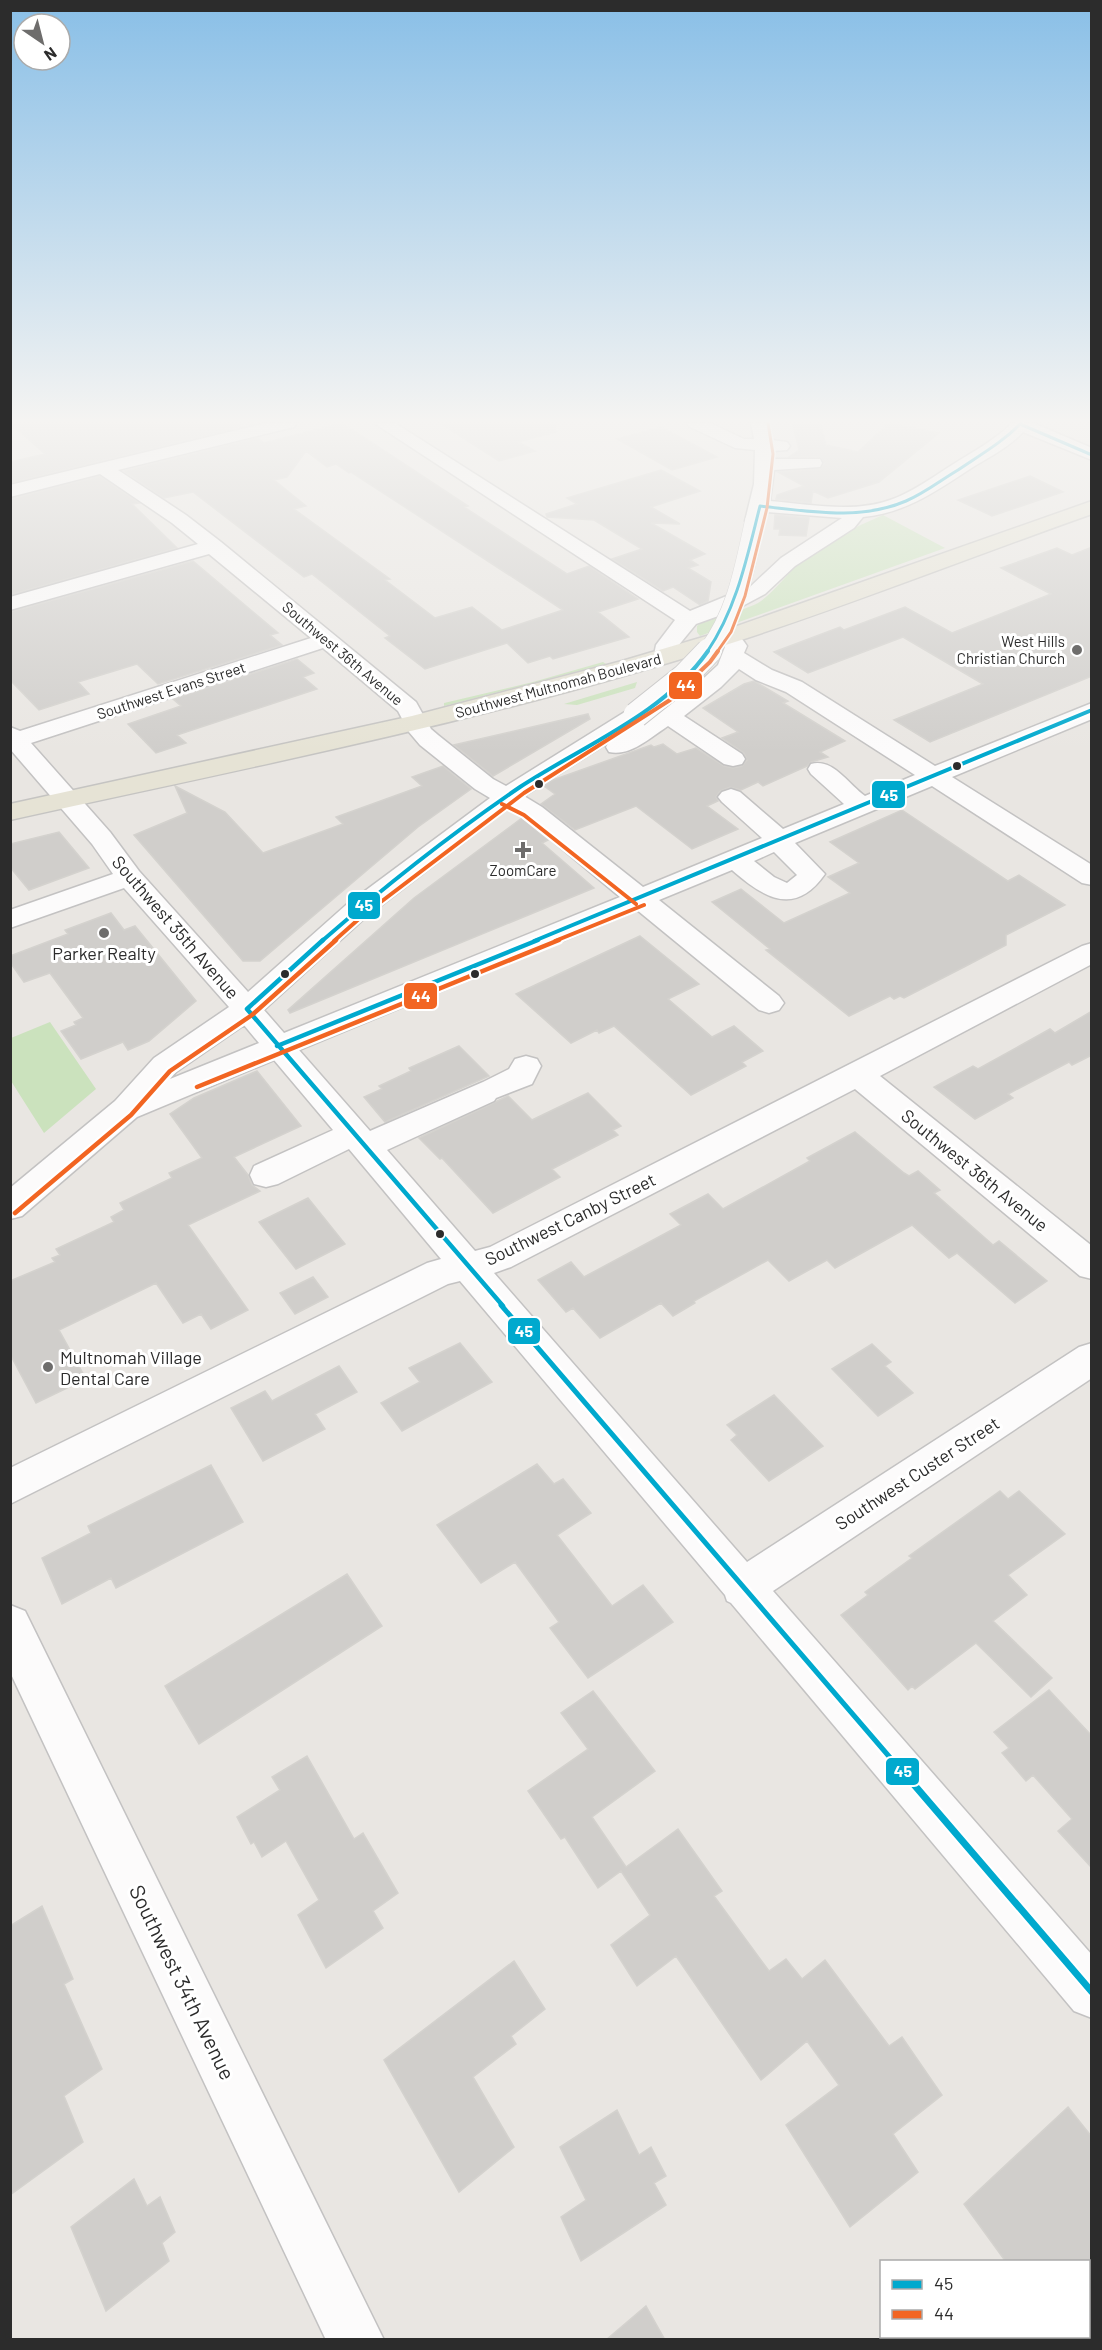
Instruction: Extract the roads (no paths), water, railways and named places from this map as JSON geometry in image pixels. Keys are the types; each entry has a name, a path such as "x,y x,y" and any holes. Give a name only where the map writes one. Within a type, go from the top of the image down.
{"main road":[{"name":"Southwest Multnomah Boulevard","path":"10,812 415,723 539,692 665,656 731,646 1025,533"}],"street":[{"name":"Southwest 36th Avenue","path":"197,533 408,707 421,732 440,749 484,784 528,809 769,1003"},
{"path":"554,533 688,619"},
{"path":"10,1207 126,1108 165,1065 247,1009 356,911 506,797 554,764 636,715 686,676 704,657 724,628 738,593 753,533"},
{"path":"665,656 667,645 688,619 758,590 788,562 834,533"},
{"path":"10,604 214,546"},
{"name":"Southwest Evans Street","path":"13,737 327,640"},
{"path":"554,764 581,763 605,755 668,716 728,668 731,646"},
{"path":"731,646 764,675 794,687 1092,877"},
{"path":"126,1108 736,859 1092,710"},
{"path":"668,716 733,759"},
{"name":"Southwest 35th Avenue","path":"13,737 101,838 129,878 247,1009 467,1268 1092,1993"},
{"path":"820,769 843,792 863,806"},
{"path":"731,797 812,874 804,886 791,892 781,892 768,885 736,859"},
{"path":"10,920 129,878"},
{"name":"Southwest Canby Street","path":"10,1487 439,1274 499,1258 1092,952"},
{"path":"266,1174 359,1141 489,1090 521,1076 526,1066"},
{"name":"Southwest 36th Avenue","path":"858,1074 1092,1266"},
{"name":"Southwest Custer Street","path":"742,1588 1092,1358"},
{"name":"Southwest 34th Avenue","path":"10,1625 356,2340"}],"place":[{"name":"West Hills Christian Church","path":"1077,650"},
{"name":"ZoomCare","path":"523,850"},
{"name":"Parker Realty","path":"104,933"},
{"name":"Multnomah Village Dental Care","path":"48,1367"}]}
